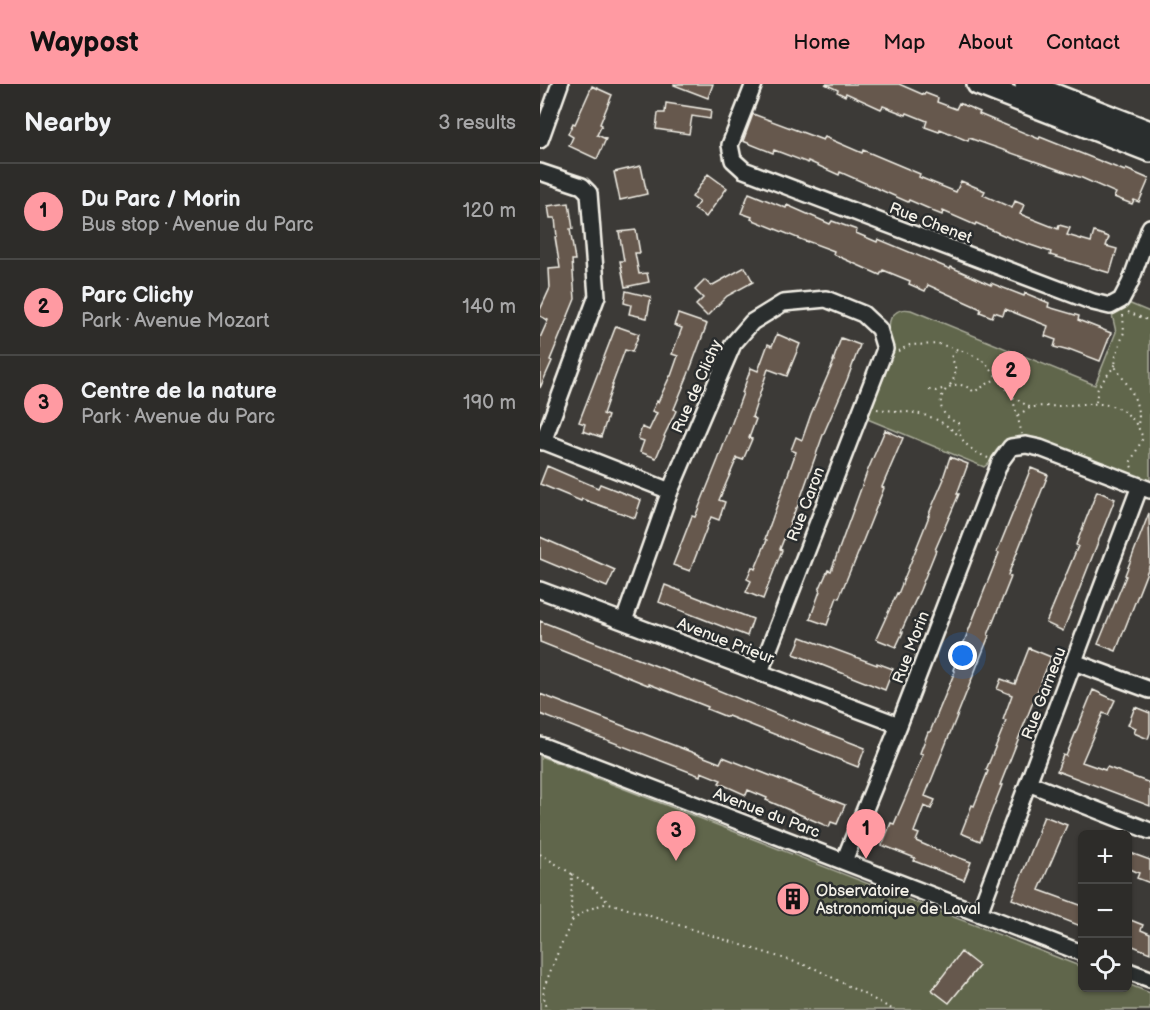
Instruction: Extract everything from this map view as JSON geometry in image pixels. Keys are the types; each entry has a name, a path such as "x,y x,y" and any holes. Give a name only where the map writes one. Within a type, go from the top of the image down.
{"street":[{"path":"540,140 560,84"},
{"name":"Rue Chenet","path":"754,84 730,145 733,160 744,170 1093,302 1110,306 1121,300 1130,283 1150,227"},
{"path":"978,84 1040,92 1150,132"},
{"path":"1040,92 1150,151"},
{"path":"540,171 582,186 589,194 597,296 542,441 670,491"},
{"name":"Rue de Clichy","path":"624,621 670,491 733,344 752,322 783,303 826,299 863,314 879,329 882,355"},
{"name":"Rue Caron","path":"760,672 882,355"},
{"path":"1019,446 1040,448 1145,488"},
{"name":"Rue Morin","path":"844,861 1000,462 1019,446"},
{"name":"Rue Garneau","path":"979,913 1074,662 1145,488"},
{"name":"Avenue Prieur","path":"540,590 899,725"},
{"path":"1074,662 1150,690"},
{"name":"Avenue du Parc","path":"540,745 1078,951"},
{"path":"1028,783 1150,831"},
{"path":"1132,972 1150,979"}],"path":[{"path":"1138,425 1136,402 1116,368 1115,358 1124,332 1123,310 1150,321"},
{"path":"882,355 910,345 930,343 958,348 985,362 1012,396 1031,408"},
{"path":"958,348 951,357 956,370 953,380 941,399 941,408 946,417 958,423 960,436"},
{"path":"1096,402 1098,387 1116,364"},
{"path":"930,390 936,391 955,385 966,385 974,392 997,378"},
{"path":"1012,396 1023,440 1019,446"},
{"path":"1018,415 1031,408 1096,402 1107,404 1121,409 1138,425 1143,438"},
{"path":"862,407 929,416 942,422 960,436 976,453 1000,462"},
{"path":"1145,488 1130,463 1143,438 1150,435"},
{"path":"540,854 592,887 609,903 814,968 894,1010"},
{"path":"546,1010 543,990 572,921 570,907 572,874"},
{"path":"572,921 591,909 609,903"}],"green space":[{"path":"1121,300 1150,312 1150,486 1015,441 997,449 984,467 865,418 888,365 891,318 900,310 911,310 1095,385 1116,332 1110,306"},
{"path":"540,756 1078,965 1078,992 1132,992 1132,986 1150,993 1150,1010 540,1010"}],"building":[{"path":"674,84 713,84 708,98"},
{"path":"825,84 899,84 924,95 925,93 938,98 937,102 956,109 959,103 980,112 979,114 1039,139 1040,137 1149,179 1139,202 1134,200 1132,204 1114,197 1116,193 1082,178 969,138 968,141 940,129 939,132 925,127 927,121 883,106 881,109 846,93 845,96"},
{"path":"592,86 612,95 597,135 606,139 597,159 569,146 573,137 568,134"},
{"path":"666,103 711,110 710,119 692,116 689,134 656,129 658,113 665,113"},
{"path":"753,114 823,140 825,137 862,153 863,150 956,192 961,181 985,191 983,195 1012,208 1015,201 1024,205 1020,214 1058,229 1059,225 1070,228 1067,235 1091,242 1094,232 1109,237 1106,246 1117,249 1110,273 1050,255 1051,252 943,211 942,215 840,172 839,175 808,161 808,163 774,150 773,153 743,141"},
{"path":"641,166 647,194 620,200 614,172"},
{"path":"708,174 727,188 706,217 694,209 699,202 692,197"},
{"path":"749,193 786,208 787,205 830,224 832,221 857,230 856,233 877,242 878,239 991,285 991,283 1024,296 1025,293 1049,303 1048,307 1079,316 1078,320 1111,333 1100,361 1069,349 1069,351 1054,347 1056,340 1045,336 1048,326 1005,309 1003,315 994,312 992,317 980,312 981,309 928,285 925,291 909,284 910,281 883,270 880,275 833,254 834,251 751,219 752,217 741,213"},
{"path":"569,203 575,260 572,260 575,299 540,388 540,338 548,320 540,316 540,310 550,288 549,269 560,268 555,237 557,237 555,218 550,218 548,206"},
{"path":"636,230 640,253 635,253 639,274 647,273 649,282 625,287 620,261 624,261 619,232"},
{"path":"745,267 753,282 727,296 707,316 696,305 703,298 695,290 705,280 711,286"},
{"path":"626,291 651,297 647,318 629,314 631,305 624,303"},
{"path":"678,314 707,324 674,409 676,411 656,458 640,452 644,441 638,439 642,427 649,430 657,413 652,411 671,376 678,356 672,354 682,328 674,325"},
{"path":"616,326 639,334 632,352 625,350 612,385 603,414 608,416 601,437 583,431 585,424 579,422"},
{"path":"777,334 800,344 787,376 768,369 752,417 756,419 749,438 752,439 743,460 737,458 719,500 725,502 719,520 711,517 690,571 673,565 692,516 695,517 718,460 751,368 758,371 768,344 772,346"},
{"path":"841,338 860,345 823,435 763,599 746,592 751,581 747,579 752,567 755,569 767,540 765,539 796,452 791,450 796,437 802,440"},
{"path":"885,430 903,438 853,566 839,598 837,597 827,625 810,619 819,590 828,570 831,571"},
{"path":"950,457 968,464 957,494 959,494 896,647 876,639 898,594 944,479"},
{"path":"547,466 598,488 600,484 641,500 635,518 582,499 581,501 540,484"},
{"path":"1031,468 1048,475 1008,575 1011,577 989,636 925,796 935,800 931,809 924,806 914,832 919,834 916,841 971,862 964,880 914,861 915,858 882,845 891,823 894,824 923,754 920,753 955,671 953,670 999,553 997,552"},
{"path":"1097,491 1115,499 1063,631 1046,623 1078,546 1076,545"},
{"path":"1149,513 1150,564 1116,651 1098,644"},
{"path":"540,537 615,570 607,587 540,559"},
{"path":"665,585 753,619 747,636 659,602"},
{"path":"540,621 865,748 858,767 540,642"},
{"path":"801,637 893,669 885,690 794,654"},
{"path":"1029,648 1051,657 980,841 961,833 972,805 974,806 1006,721 1003,720 1012,695 997,689 1001,679 1015,684"},
{"path":"1093,690 1115,700 1108,715 1103,713 1082,762 1105,770 1107,767 1150,783 1150,806 1057,771 1063,755 1066,756"},
{"path":"540,694 720,763 723,757 845,805 837,824 831,822 829,827 748,790 746,795 719,783 721,780 701,772 700,776 540,714"},
{"path":"1135,707 1150,713 1148,739 1134,733 1136,728 1128,725"},
{"path":"1044,816 1067,825 1039,890 1078,904 1078,925 1012,899"},
{"path":"1132,853 1150,860 1150,883 1137,878 1139,873 1132,870"},
{"path":"1132,921 1143,925 1141,930 1150,934 1150,953 1132,946"},
{"path":"961,952 979,966 949,1003 932,990"}],"place":[{"name":"Parc Clichy","path":"1011,401"},
{"name":"Du Parc / Morin","path":"866,859"},
{"name":"Centre de la nature","path":"676,861"},
{"name":"Observatoire Astronomique de Laval","path":"793,899"}]}
